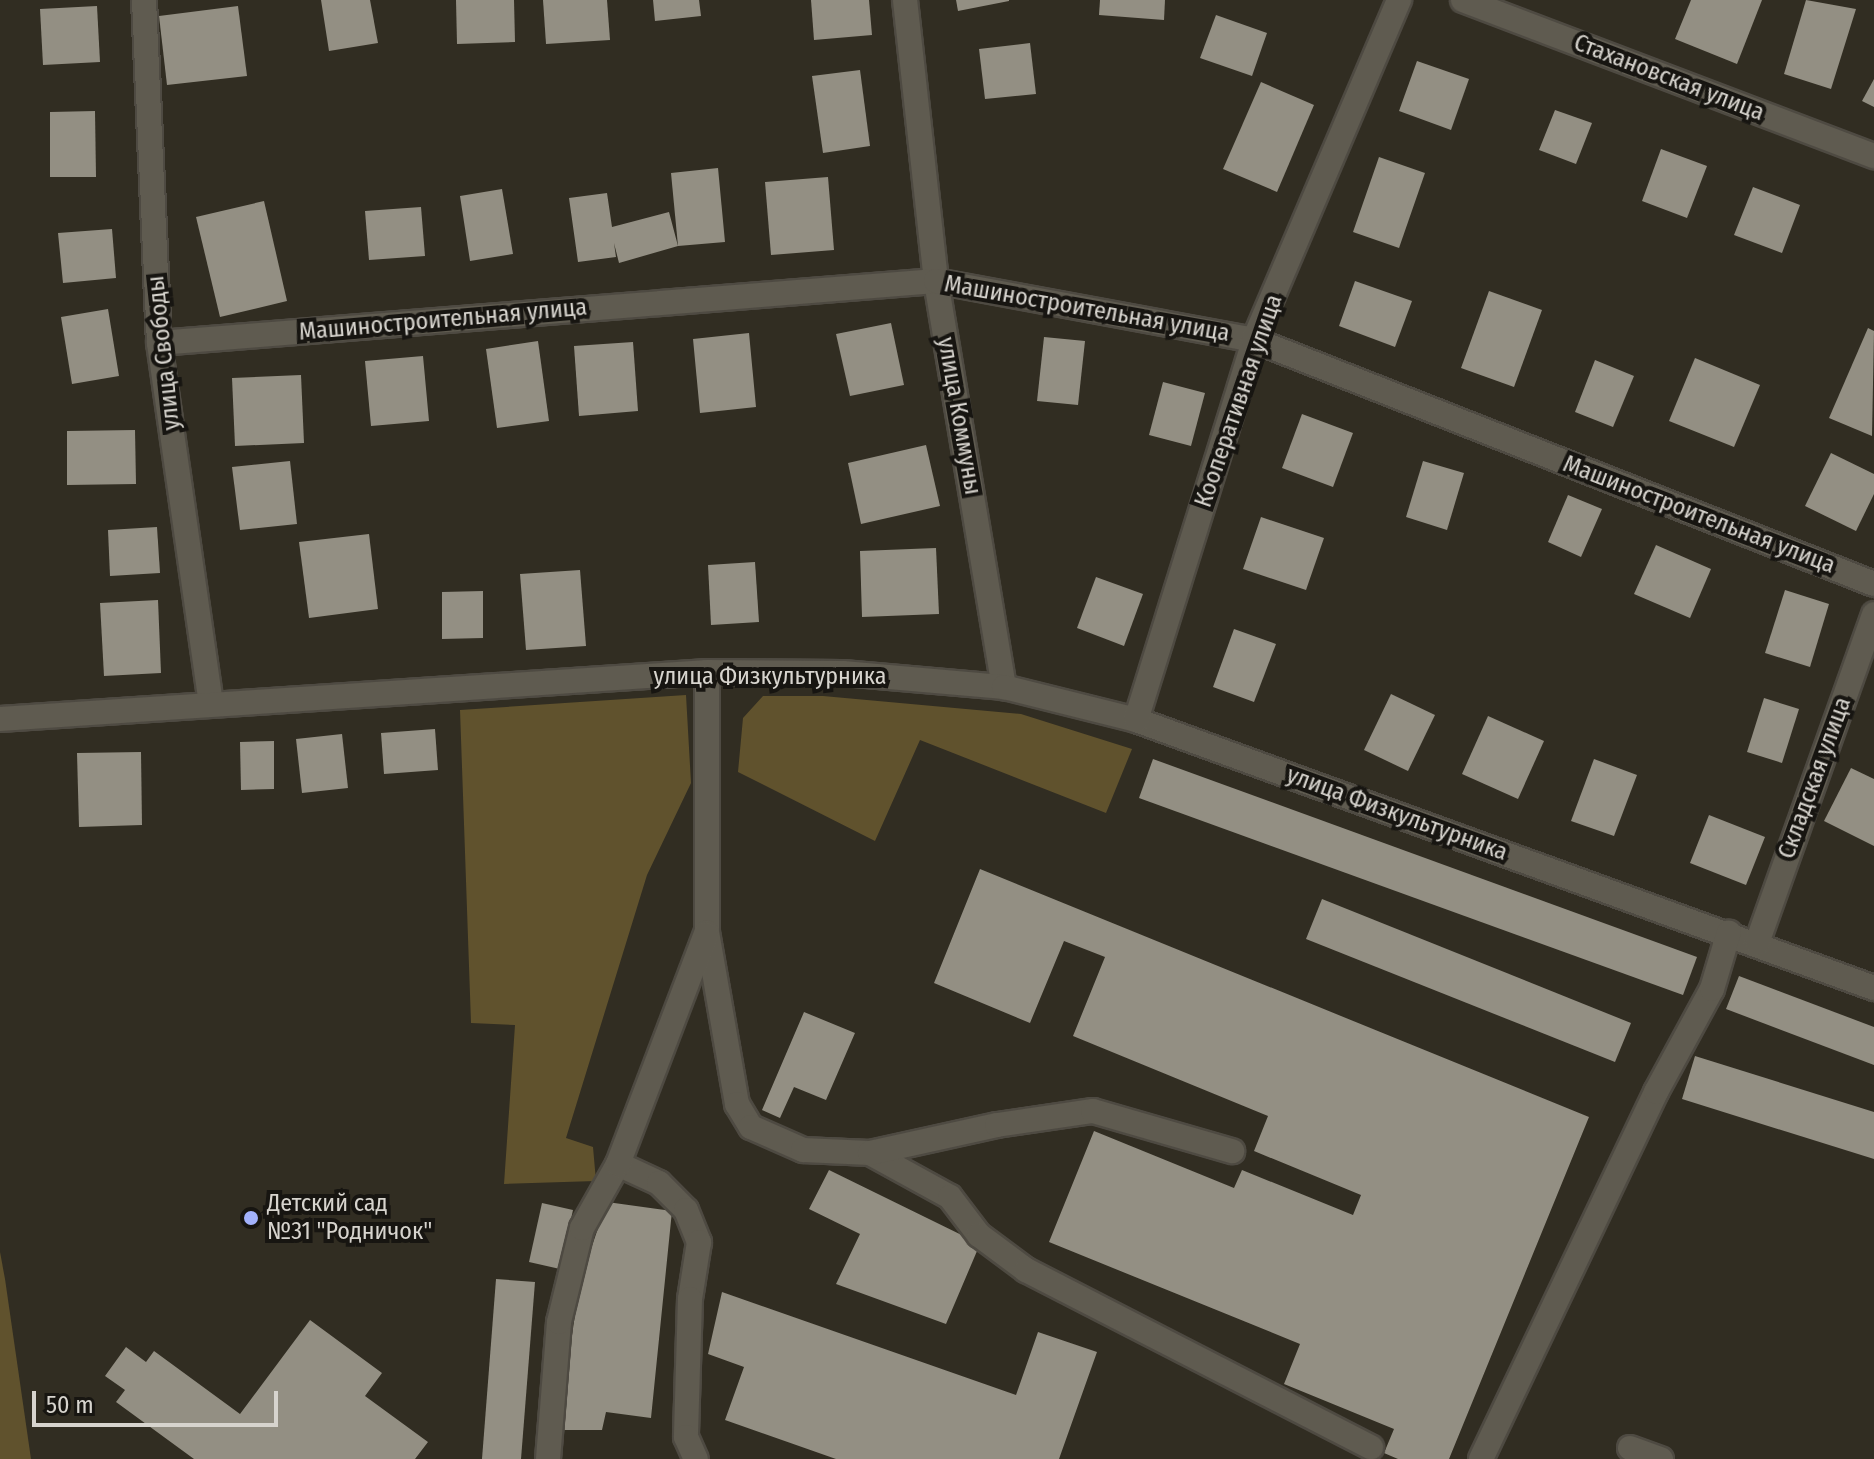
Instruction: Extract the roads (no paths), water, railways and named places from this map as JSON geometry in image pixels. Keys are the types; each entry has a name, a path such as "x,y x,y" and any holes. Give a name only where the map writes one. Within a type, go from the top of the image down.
{"street":[{"name":"улица Свободы","path":"144,0 159,343 211,703"},
{"name":"улица Коммуны","path":"905,0 936,281 1004,687"},
{"name":"Кооперативная улица","path":"1136,720 1254,340 1399,0"},
{"name":"Стахановская улица","path":"1463,0 1874,156"},
{"name":"Машиностроительная улица","path":"159,343 936,281 1254,340 1874,584"},
{"name":"Складская улица","path":"1757,943 1874,614"},
{"name":"улица Физкультурника","path":"0,719 211,703 464,691 707,672 843,673 1004,687 1136,720 1729,932 1874,988"},
{"path":"707,672 707,932 737,1104 751,1127 803,1150 870,1153 997,1125 1093,1111 1232,1151"},
{"path":"548,1459 559,1322 582,1228 618,1164 707,932"},
{"path":"1481,1459 1656,1092 1712,989 1729,932"},
{"path":"870,1153 950,1197 979,1235 1026,1270 1371,1447"},
{"path":"618,1164 659,1183 677,1201 699,1242 690,1299 686,1437 696,1459"},
{"path":"1630,1448 1661,1459"}],"place":[{"name":"Детский сад №31 \"Родничок\"","path":"251,1218"}]}
